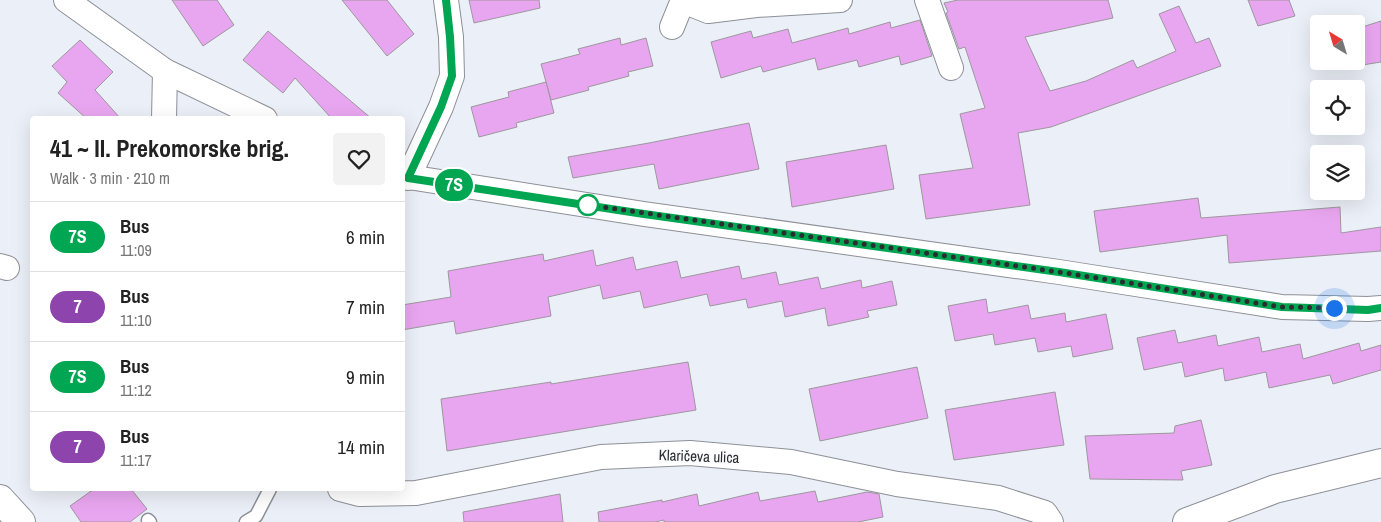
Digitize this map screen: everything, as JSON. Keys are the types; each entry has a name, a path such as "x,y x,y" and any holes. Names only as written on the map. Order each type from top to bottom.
{"street":[{"path":"66,0 165,71 259,116"},
{"path":"446,0 452,76 441,107 405,177 644,214 1059,272 1282,307 1368,310 1381,308"},
{"path":"672,27 683,0 708,11 756,5 840,0"},
{"path":"927,0 951,68"},
{"path":"164,116 165,71"},
{"name":"Klaričeva ulica","path":"348,491 359,494 416,493 601,457 690,453 791,462 898,484 998,498 1046,513 1051,522"},
{"path":"1187,522 1275,489 1381,463"},
{"path":"0,499 21,522"}],"lane":[{"path":"246,522 256,516 269,491"}],"building":[{"path":"172,0 217,0 234,25 203,46"},
{"path":"342,0 387,0 414,34 387,56"},
{"path":"469,0 539,0 540,8 474,23"},
{"path":"958,0 1108,0 1113,18 1025,37 1050,91 1086,81 1133,60 1137,68 1176,51 1159,14 1179,6 1196,43 1209,38 1221,66 1051,127 1018,133 1030,205 926,219 919,175 973,168 960,114 985,108 965,47 959,49 946,13 948,12 944,3"},
{"path":"1248,0 1289,0 1295,16 1258,26"},
{"path":"920,20 932,56 901,65 899,56 859,67 857,60 818,70 815,58 763,72 761,66 721,78 711,42 751,31 753,38 788,29 792,43 848,28 849,34 890,22 891,28"},
{"path":"1381,21 1381,62 1365,65 1365,26"},
{"path":"268,31 368,116 329,116 295,78 283,93 243,60"},
{"path":"620,38 621,45 646,38 653,66 628,72 629,76 588,87 589,90 551,100 541,64 580,54 578,49"},
{"path":"80,40 113,72 95,90 118,116 84,116 58,93 67,82 52,66"},
{"path":"546,82 554,113 516,123 517,127 479,137 471,107 509,97 508,92"},
{"path":"749,123 759,169 659,189 654,164 573,178 568,157"},
{"path":"886,145 894,189 792,207 786,162"},
{"path":"1198,198 1201,218 1340,207 1341,233 1381,227 1381,251 1229,263 1227,235 1100,252 1094,211"},
{"path":"593,250 596,266 633,257 636,270 677,261 681,278 739,266 742,279 776,272 779,285 818,277 821,289 861,280 862,288 892,281 897,305 867,311 869,317 828,326 825,308 785,317 782,301 748,308 746,299 710,306 707,294 644,308 640,291 603,299 600,285 548,297 551,316 456,334 454,321 405,329 405,305 451,297 448,271 543,254 544,261"},
{"path":"986,299 988,313 1028,305 1031,319 1065,313 1066,322 1106,314 1113,349 1073,357 1071,346 1038,352 1035,338 995,345 993,334 955,341 948,306"},
{"path":"1175,330 1178,343 1216,335 1218,346 1259,337 1262,352 1300,344 1303,359 1359,343 1361,351 1381,345 1381,370 1333,384 1330,375 1269,388 1266,372 1225,381 1223,368 1185,377 1182,362 1144,370 1137,338"},
{"path":"688,362 696,410 447,451 441,399"},
{"path":"917,367 928,418 820,441 809,389"},
{"path":"1055,392 1064,445 954,460 945,410"},
{"path":"1201,420 1212,465 1181,471 1183,480 1090,479 1085,436 1174,433 1175,426"},
{"path":"91,491 133,491 147,509 130,522 81,522 70,506"},
{"path":"815,491 818,502 867,492 879,494 883,517 858,522 664,522 664,520 655,522 599,522 598,512 662,500 662,502 697,494 699,506 758,492 760,501"},
{"path":"560,494 563,522 464,522 463,512"}],"bus line":[{"name":"7S","path":"446,0 452,76 441,107 408,178 644,214 1059,272 1282,307 1368,310 1381,308"}],"route":[{"path":"588,205 1059,272 1282,307 1334,308"}]}
